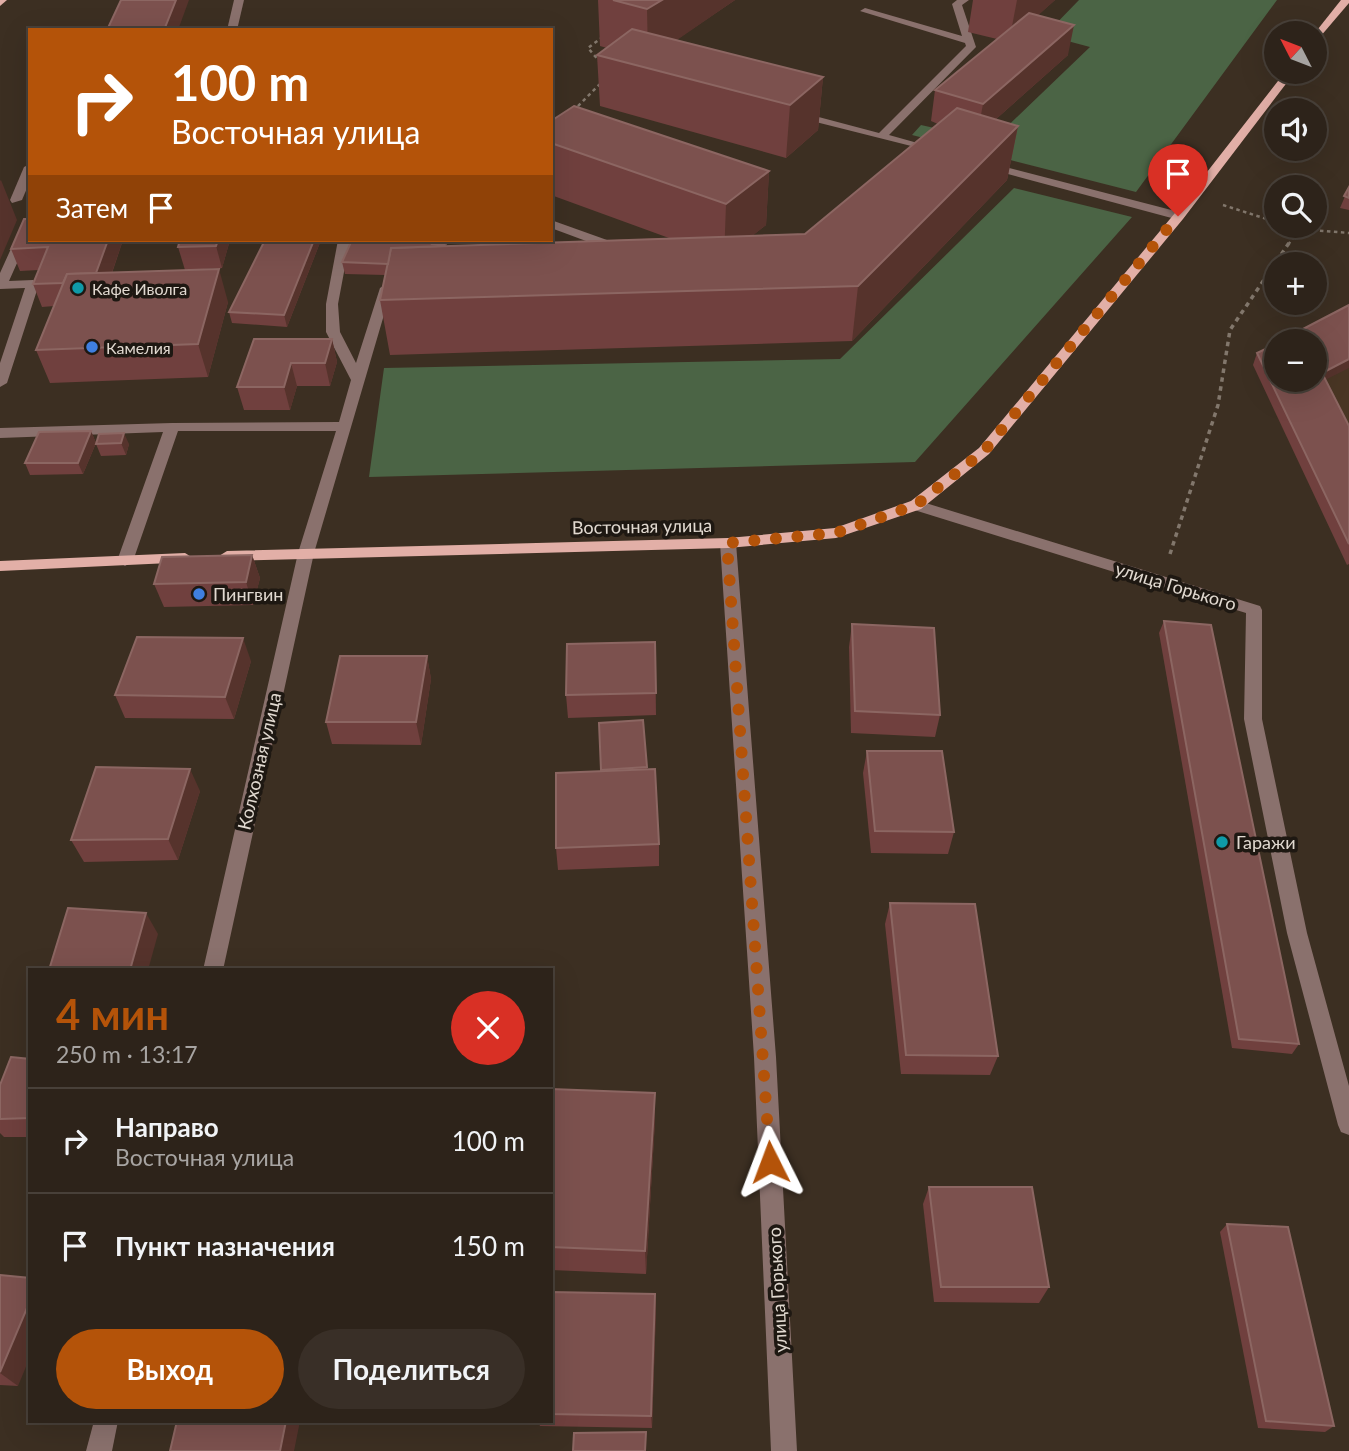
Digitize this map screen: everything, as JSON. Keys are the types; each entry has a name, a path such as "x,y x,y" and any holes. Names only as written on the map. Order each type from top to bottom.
{"main road":[{"path":"1327,24 1346,0"},
{"name":"Восточная улица","path":"0,566 306,553 727,543 836,533 916,505 984,451 1178,216 1281,84"}],"street":[{"path":"232,28 239,0"},
{"path":"881,136 971,47 957,5 964,0"},
{"path":"865,11 969,41"},
{"path":"786,111 947,154"},
{"path":"911,157 921,147"},
{"path":"973,161 1178,216"},
{"path":"16,200 28,172"},
{"path":"0,201 28,198"},
{"path":"0,383 33,284 1,285 28,224"},
{"path":"553,226 632,254"},
{"path":"344,242 332,304 333,332 358,379"},
{"path":"485,274 500,242"},
{"name":"Колхозная улица","path":"213,968 306,553 386,288 400,287"},
{"path":"0,433 172,427 344,426"},
{"path":"125,561 172,427"},
{"name":"улица Горького","path":"916,505 1254,610 1253,719 1297,933 1349,1125"},
{"name":"улица Горького","path":"727,543 765,1057 784,1451"},
{"path":"99,1451 106,1423"}],"path":[{"path":"603,65 587,48 612,31"},
{"path":"572,112 610,74"},
{"path":"1194,196 1264,218"},
{"path":"1327,231 1349,233"},
{"path":"1161,581 1218,405 1230,330 1293,238"}],"shaded area":[{"path":"1349,359 1349,504 1317,392 1327,392 1327,372"}],"green space":[{"path":"1079,0 1277,0 1136,192 912,135 921,125 992,141 1090,47 1045,35"},
{"path":"1014,188 1132,217 915,462 369,477 384,368 840,359"}],"building":[{"path":"121,0 176,0 165,28 108,28"},
{"path":"613,0 662,0 647,9"},
{"path":"1029,13 1074,25 983,104 935,90"},
{"path":"632,29 823,77 790,105 597,55"},
{"path":"574,106 769,171 726,204 553,144 553,120"},
{"path":"957,108 1018,126 858,286 380,300 391,248 805,234"},
{"path":"24,219 28,219 28,242 107,242 96,273 67,274 63,283 33,284 48,247 11,249"},
{"path":"179,242 217,242 216,246 178,247"},
{"path":"264,242 313,242 284,315 229,312"},
{"path":"351,242 433,242 432,244 445,245 391,248 388,264 342,262"},
{"path":"219,269 198,344 36,350 67,274"},
{"path":"1349,305 1349,359 1327,370 1327,329 1303,329"},
{"path":"254,339 332,339 325,363 291,363 284,387 237,387"},
{"path":"1264,350 1264,368 1257,353"},
{"path":"1327,383 1349,426 1349,544 1276,392 1327,392"},
{"path":"91,431 78,463 25,463 39,432"},
{"path":"124,433 121,443 96,444 99,434"},
{"path":"252,555 246,582 154,584 162,557"},
{"name":"Гаражи","path":"1164,621 1211,625 1299,1044 1239,1039"},
{"path":"852,624 934,628 940,715 855,711"},
{"path":"137,637 243,638 225,697 115,695"},
{"path":"655,642 656,693 566,695 567,644"},
{"path":"340,656 427,656 416,722 326,722"},
{"path":"643,720 647,767 601,770 599,723"},
{"path":"867,751 942,751 954,832 875,831"},
{"path":"96,767 190,769 168,839 71,840"},
{"path":"655,769 659,844 556,848 556,773"},
{"path":"890,903 975,904 998,1056 906,1055"},
{"path":"68,908 146,913 131,968 50,968"},
{"path":"11,1057 28,1059 28,1118 0,1119 0,1085"},
{"path":"553,1089 655,1093 645,1251 553,1247"},
{"path":"929,1187 1032,1187 1049,1287 941,1287"},
{"path":"1227,1224 1288,1227 1334,1426 1266,1421"},
{"path":"0,1275 28,1278 28,1306 0,1372"},
{"path":"553,1292 655,1294 651,1416 553,1414"},
{"path":"177,1423 286,1423 280,1451 170,1451"},
{"path":"646,1432 645,1451 573,1451 574,1433"}],"place":[{"name":"Кафе Иволга","path":"78,288"},
{"name":"Камелия","path":"92,347"},
{"name":"Пингвин","path":"199,594"},
{"name":"Гаражи","path":"1222,842"}],"route":[{"path":"770,1162 765,1057 727,543 836,533 916,505 984,451 1178,216"}]}
